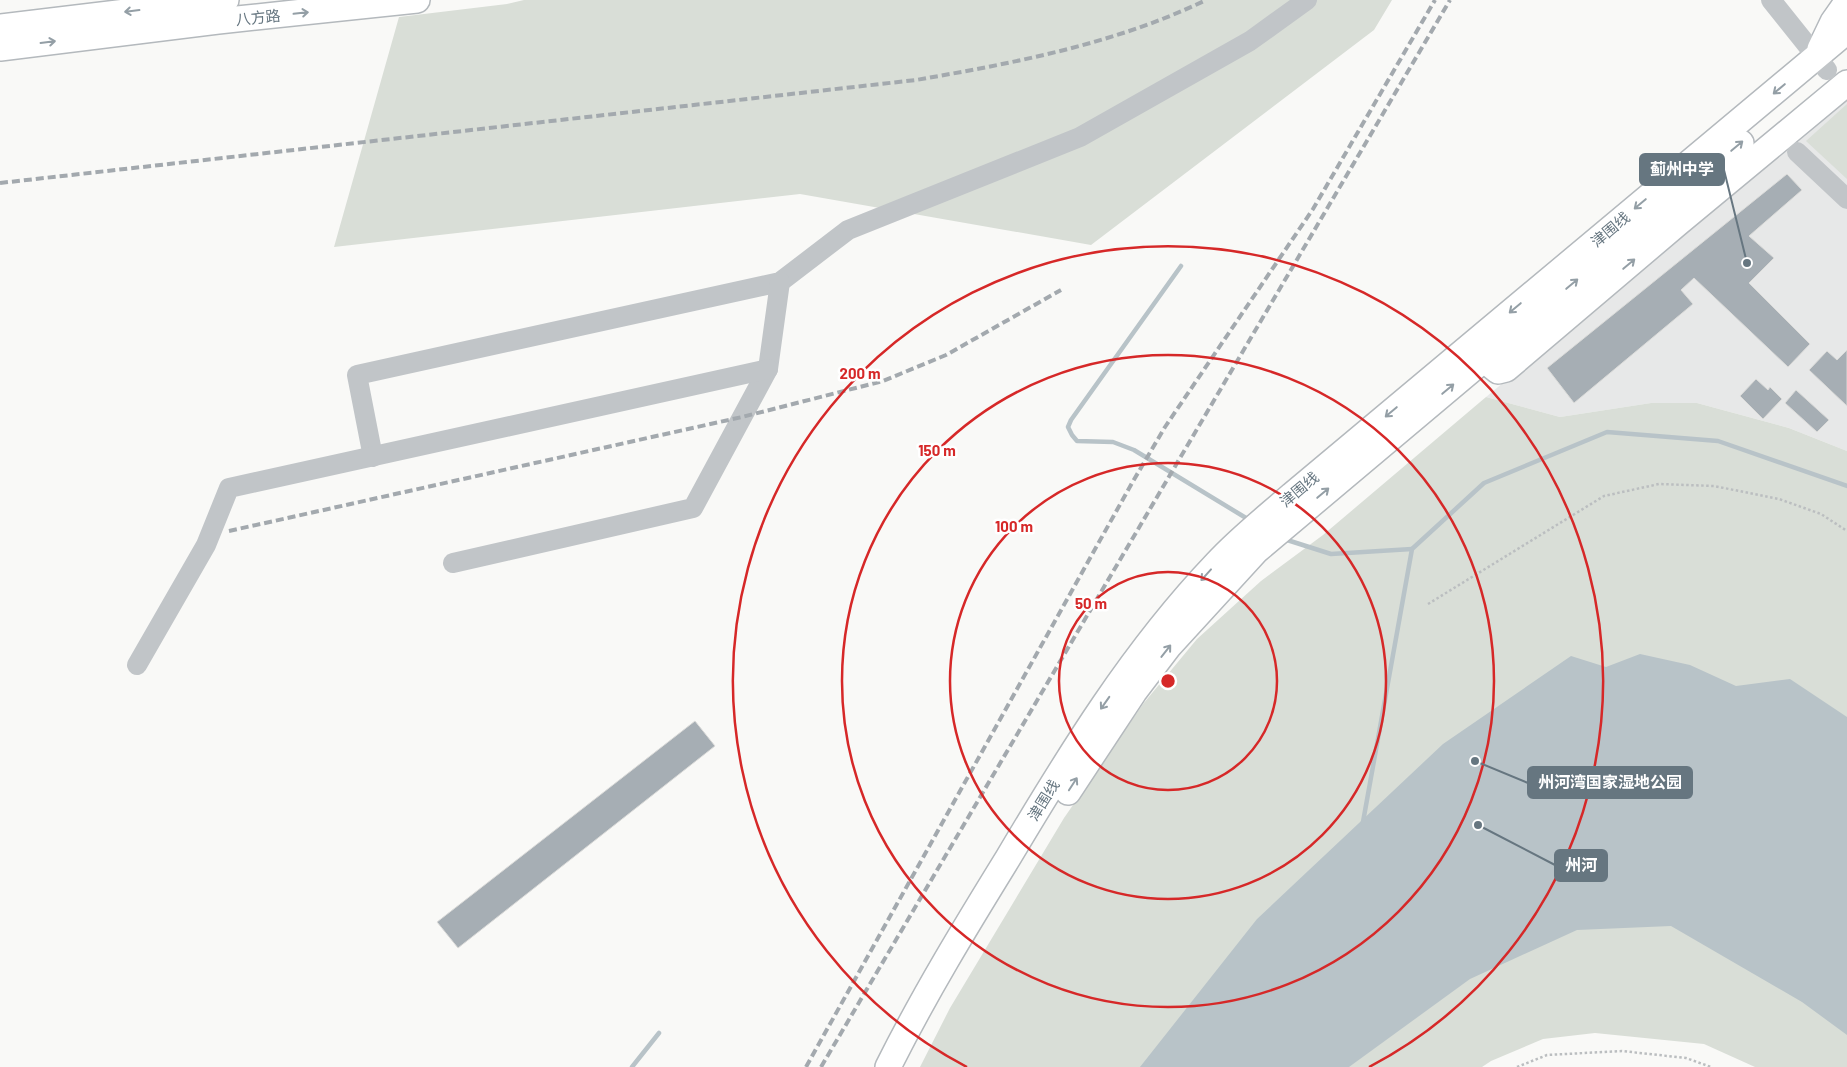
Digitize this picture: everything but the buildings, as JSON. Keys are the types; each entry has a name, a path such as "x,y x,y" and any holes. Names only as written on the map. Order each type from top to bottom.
{"main road":[{"name":"八方路","path":"210,7 417,0"},
{"path":"1821,64 1832,22 1847,2"},
{"path":"0,27 210,7"},
{"path":"0,48 210,7"},
{"path":"1821,64 1847,19"},
{"name":"津围线","path":"1278,520 1483,359 1821,64 1847,31"},
{"name":"津围线","path":"906,1067 922,1034 984,925 1104,736 1134,692 1248,546 1821,64 1847,52"},
{"path":"1483,359 1498,371 1506,369 1847,83"},
{"name":"津围线","path":"888,1067 908,1027 978,907 1087,730 1136,659 1172,613 1218,562 1248,546"}],"street":[{"path":"373,457 357,375 780,282 848,230 1080,136 1250,41 1307,0"},
{"path":"1771,0 1821,64"},
{"path":"1797,152 1847,199"},
{"path":"453,563 693,508 768,369 780,282"},
{"path":"137,665 206,545 228,488 768,369"}],"path":[{"path":"1428,604 1604,496 1659,484 1714,486 1779,499 1821,514 1847,531"},
{"path":"1517,1067 1547,1056 1622,1051 1686,1058 1711,1067"}],"shaded area":[{"path":"524,0 1392,0 1374,30 1091,245 800,194 334,247 399,17 507,4"},
{"path":"1847,94 1847,451 1789,428 1697,403 1651,403 1560,417 1486,397 1807,130"},
{"path":"1847,104 1847,179 1806,141"},
{"path":"1486,397 1560,417 1651,403 1697,403 1789,428 1847,451 1847,1067 1755,1067 1704,1044 1595,1033 1543,1039 1491,1061 1482,1067 920,1067 950,1008 1064,818 1143,704 1197,639 1261,581 1323,535"},
{"path":"1640,654 1690,665 1736,686 1790,679 1847,717 1847,1035 1802,1002 1671,926 1577,930 1470,979 1349,1067 1140,1067 1257,919 1443,744 1571,656 1606,667"}],"waterway":[{"path":"1181,266 1071,420 1068,427 1077,441 1113,442 1134,450 1251,521"},
{"path":"1363,822 1412,549 1484,483 1607,432 1718,441 1847,486"},
{"path":"1284,539 1331,554 1412,549"},
{"path":"632,1067 659,1033"}],"railway":[{"path":"0,183 916,80 990,67 1064,50 1136,29 1206,0"},
{"path":"806,1067 1165,427 1313,209 1435,0"},
{"path":"821,1067 1450,0"},
{"path":"229,531 742,417 883,381 946,355 1061,290"}],"place":[{"name":"蓟州中学","path":"1747,263"},
{"name":"州河湾国家湿地公园","path":"1475,761"},
{"name":"州河","path":"1478,825"}]}
